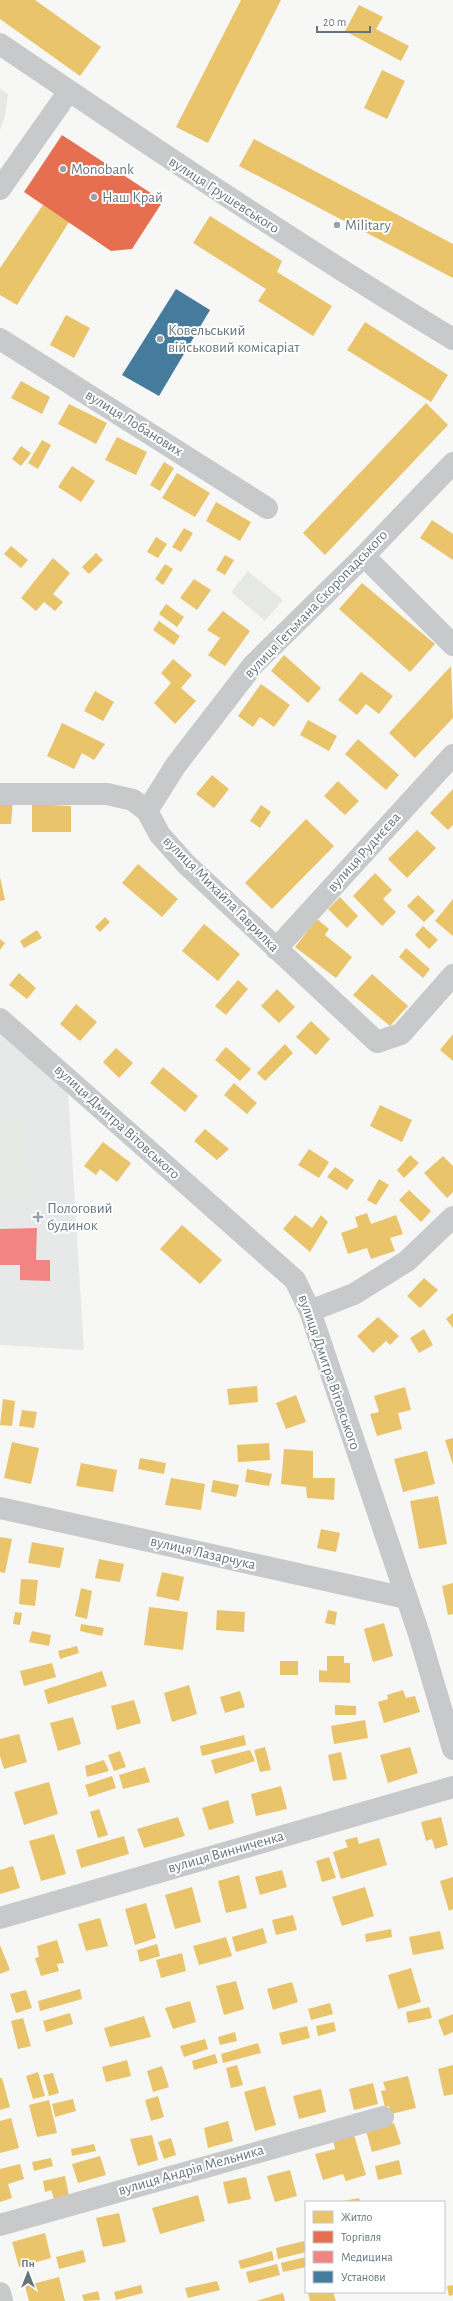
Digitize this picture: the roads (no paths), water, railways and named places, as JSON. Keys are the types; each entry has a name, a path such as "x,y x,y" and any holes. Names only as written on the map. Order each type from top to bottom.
{"street":[{"name":"вулиця Грушевського","path":"0,44 149,146 359,282 453,339"},
{"path":"0,188 69,91"},
{"name":"вулиця Лобанових","path":"0,339 267,508"},
{"name":"вулиця Гетьмана Скоропадського","path":"147,811 176,765 253,665 364,556 453,463"},
{"path":"364,556 453,645"},
{"name":"вулиця Руднєєва","path":"276,949 453,755"},
{"name":"вулиця Михайла Гаврилка","path":"0,794 107,794 134,800 147,811 160,834 186,864 377,1042 401,1034 453,975"},
{"name":"вулиця Дмитра Вітовського","path":"0,1019 295,1280 310,1311 419,1634 453,1749"},
{"path":"310,1311 354,1294 407,1261 453,1217"},
{"name":"вулиця Лазарчука","path":"0,1508 406,1598"},
{"name":"вулиця Винниченка","path":"0,1918 453,1787"},
{"name":"вулиця Андрія Мельника","path":"0,2225 383,2117"},
{"path":"0,2293 2,2301"}],"place":[{"name":"Monobank","path":"63,169"},
{"name":"Наш Край","path":"94,197"},
{"name":"Military","path":"337,225"},
{"name":"Ковельський військовий комісаріат","path":"160,339"},
{"name":"Пологовий будинок","path":"38,1217"}]}
